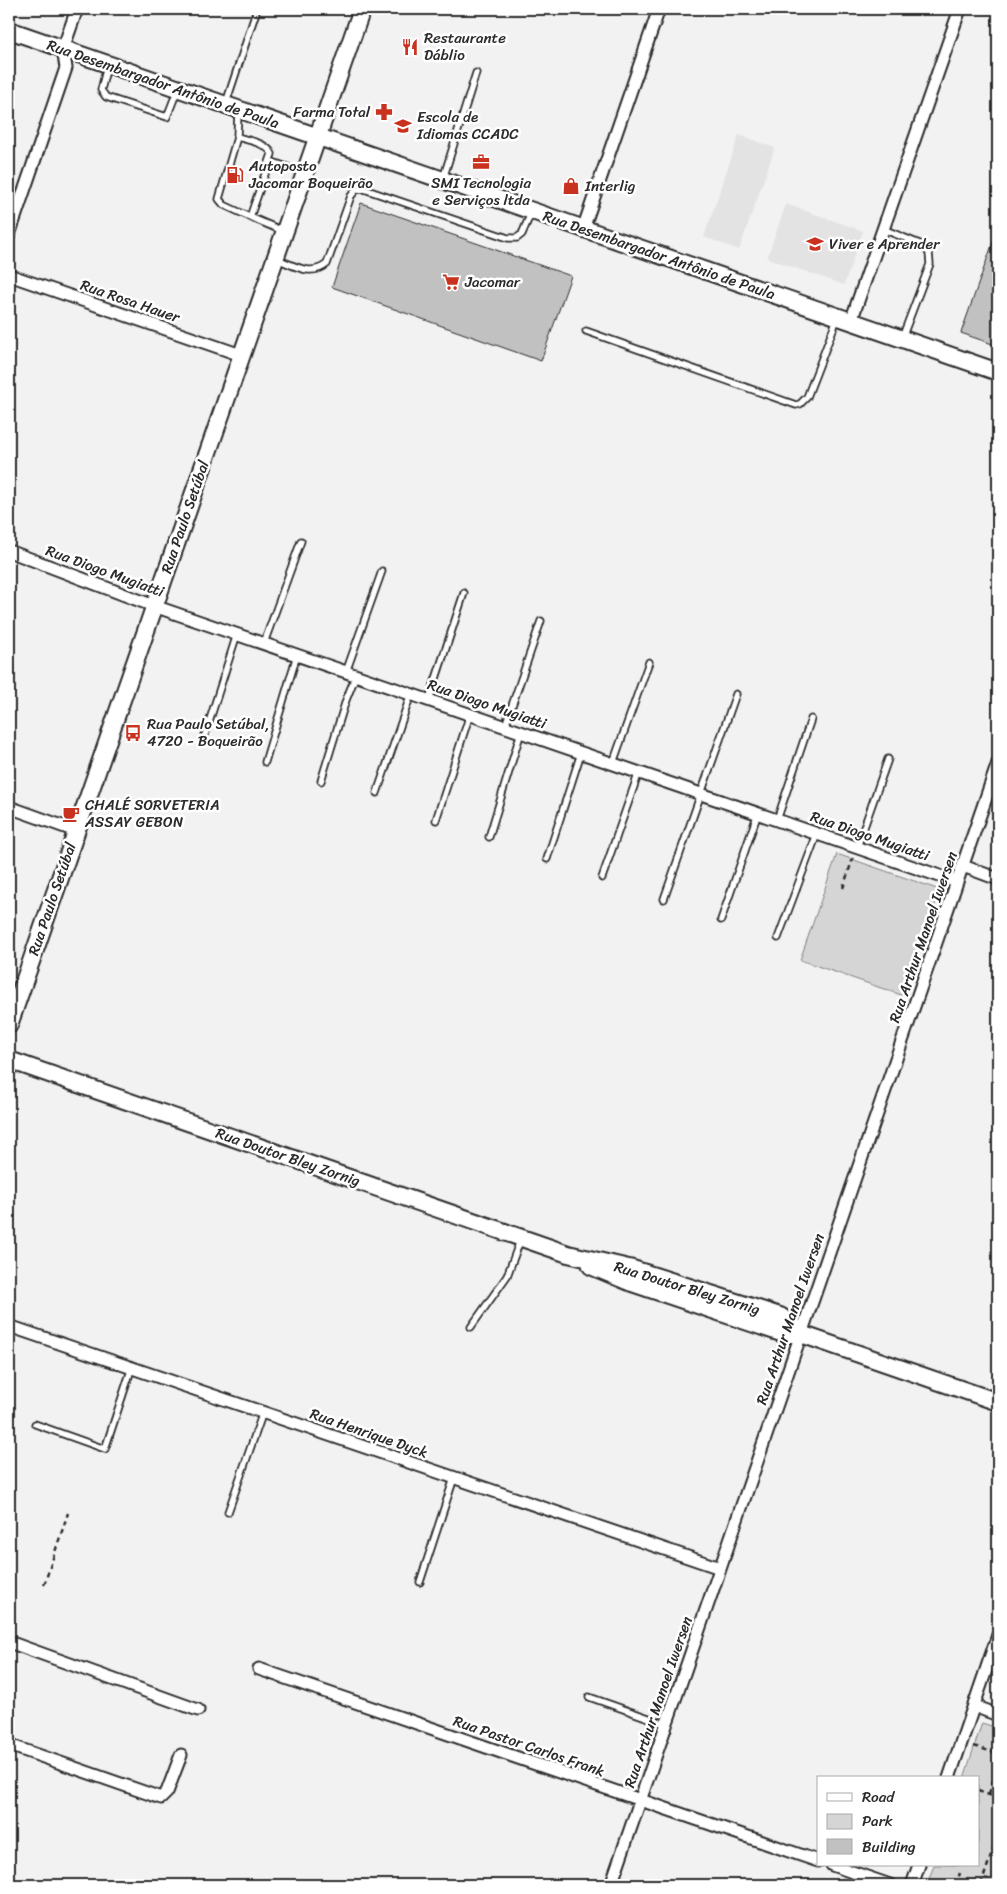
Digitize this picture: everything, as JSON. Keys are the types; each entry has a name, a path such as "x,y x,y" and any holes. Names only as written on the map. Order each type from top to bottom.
{"main road":[{"name":"Rua Paulo Setúbal","path":"9,1025 362,9"},
{"name":"Rua Desembargador Antônio de Paula","path":"9,30 998,372"},
{"name":"Rua Doutor Bley Zornig","path":"9,1060 568,1254 626,1267 780,1316 801,1334 998,1402"}],"street":[{"path":"9,235 66,68 63,49 77,9"},
{"path":"582,229 659,9"},
{"path":"845,319 883,229 960,9"},
{"name":"Rua Rosa Hauer","path":"9,275 241,355"},
{"name":"Rua Diogo Mugiatti","path":"9,551 154,606 957,882"},
{"name":"Rua Arthur Manoel Iwersen","path":"610,1885 998,763"},
{"path":"9,808 76,831"},
{"path":"963,866 998,879"},
{"name":"Rua Henrique Dyck","path":"9,1326 720,1568"},
{"path":"950,1776 998,1635"},
{"path":"9,1642 198,1710"},
{"name":"Rua Pastor Carlos Frank","path":"259,1669 817,1861"},
{"path":"974,1706 998,1714"},
{"path":"9,1745 161,1798 167,1792 181,1755"},
{"path":"835,1866 890,1885"},
{"path":"912,1885 919,1866"}],"lane":[{"path":"258,9 231,107 237,137 219,199 224,205 285,232"},
{"path":"108,65 101,90 106,97 167,117 178,89"},
{"path":"443,180 476,73"},
{"path":"237,137 256,142 270,149 272,154 250,217"},
{"path":"270,161 305,173"},
{"path":"275,259 311,271 319,270 327,264 351,196 356,190 364,189 508,238 517,238 522,234 532,211"},
{"path":"883,229 922,245 929,253 930,264 902,338"},
{"path":"586,331 796,405 800,404 807,397 845,319"},
{"path":"264,643 301,541"},
{"path":"320,781 346,700 351,673 382,572"},
{"path":"429,700 464,593"},
{"path":"505,726 541,621"},
{"path":"205,735 237,634"},
{"path":"265,762 297,655"},
{"path":"613,763 649,662"},
{"path":"377,793 411,694"},
{"path":"664,899 736,694"},
{"path":"436,820 470,714"},
{"path":"777,820 811,719"},
{"path":"489,837 521,732"},
{"path":"547,859 581,752"},
{"path":"857,847 888,759"},
{"path":"602,878 639,772"},
{"path":"721,920 758,813"},
{"path":"778,938 817,834"},
{"path":"471,1327 507,1276 521,1238"},
{"path":"35,1424 105,1450 132,1368"},
{"path":"228,1512 263,1412"},
{"path":"420,1582 454,1478"},
{"path":"589,1697 666,1724"}],"path":[{"path":"843,888 857,847"},
{"path":"44,1585 68,1514"},
{"path":"961,1741 998,1754"},
{"path":"989,1794 998,1765"},
{"path":"980,1792 998,1798"},
{"path":"981,1885 998,1835"},
{"path":"956,1885 960,1873"}],"shaded area":[{"path":"739,135 775,148 739,250 704,237"},
{"name":"Viver e Aprender","path":"786,204 863,231 844,285 767,258"}],"green space":[{"path":"837,854 940,890 904,996 800,960"},
{"path":"982,1723 998,1728 998,1885 937,1885 928,1882 934,1866 980,1866 980,1776 965,1776"}],"building":[{"name":"Jacomar","path":"361,203 571,276 541,361 332,287"},
{"path":"998,228 998,346 961,333"}],"place":[{"name":"Restaurante Dáblio","path":"410,47"},
{"name":"Farma Total","path":"384,112"},
{"name":"Escola de Idiomas CCADC","path":"403,126"},
{"name":"SMI Tecnologia e Serviços ltda","path":"481,162"},
{"name":"Autoposto Jacomar Boqueirão","path":"235,175"},
{"name":"Interlig","path":"571,186"},
{"name":"Viver e Aprender","path":"815,244"},
{"name":"Jacomar","path":"451,282"},
{"name":"Rua Paulo Setúbal, 4720 - Boqueirão","path":"133,733"},
{"name":"CHALÉ SORVETERIA ASSAY GEBON","path":"71,814"}]}
